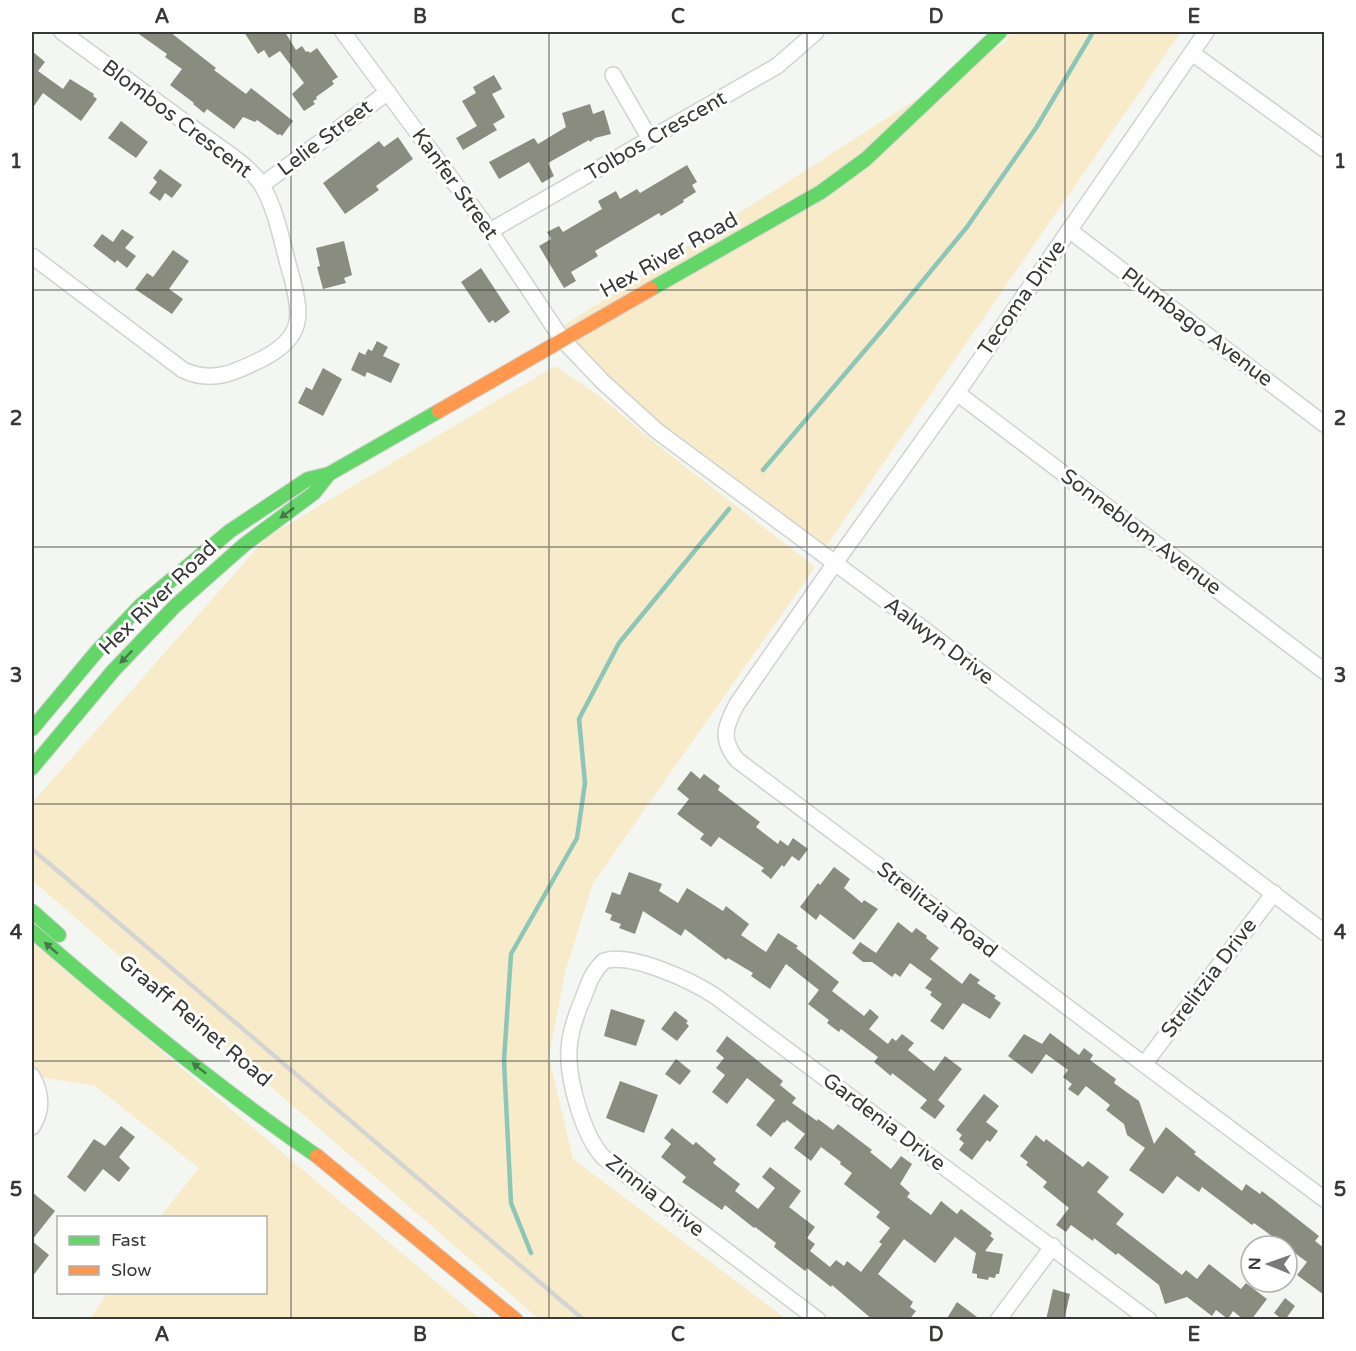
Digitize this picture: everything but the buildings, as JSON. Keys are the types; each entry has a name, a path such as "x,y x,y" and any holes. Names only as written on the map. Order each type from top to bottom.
{"street":[{"name":"Blombos Crescent","path":"32,256 183,370 204,377 231,373 278,349 290,339 297,327 299,316 296,294 262,185 236,160 62,32"},
{"name":"Kanfer Street","path":"343,32 490,231 562,339"},
{"name":"Tolbos Crescent","path":"490,231 777,66 816,32"},
{"name":"Hex River Road","path":"32,729 98,650 140,606 230,531 308,479 329,474 821,192 866,159 1000,32"},
{"name":"Tecoma Drive","path":"835,563 957,393 1206,32"},
{"path":"1192,53 1324,149"},
{"path":"613,75 650,139"},
{"name":"Lelie Street","path":"262,185 388,92"},
{"name":"Plumbago Avenue","path":"1069,230 1324,424"},
{"name":"Aalwyn Drive","path":"562,339 603,382 657,431 1274,893 1324,933"},
{"name":"Sonneblom Avenue","path":"957,393 1324,671"},
{"name":"Hex River Road","path":"32,768 113,671 175,606 244,545 314,494 329,474"},
{"name":"Strelitzia Road","path":"835,563 729,718 725,736 730,752 737,760 1324,1198"},
{"name":"Strelitzia Drive","path":"1145,1063 1274,893"},
{"path":"32,911 67,942"},
{"name":"Graaff Reinet Road","path":"32,931 90,981 219,1083 293,1141 330,1165"},
{"name":"Gardenia Drive","path":"604,961 618,959 644,965 682,978 715,996 1053,1246 1149,1320"},
{"name":"Zinnia Drive","path":"604,961 590,978 580,1005 569,1050 575,1093 585,1129 595,1147 603,1157 818,1320"},
{"name":"Graaff Reinet Road","path":"189,1044 516,1320"},
{"path":"32,1076 39,1091 41,1103 32,1128"},
{"path":"998,1320 1053,1246"}],"shaded area":[{"path":"1011,32 1181,32 822,552 658,422 612,382 563,326 1004,43"},
{"path":"555,366 602,398 656,444 815,567 593,883 565,972 549,1057 573,1159 786,1319 539,1319 32,880 32,803 267,537"},
{"path":"32,942 480,1319 90,1319 106,1294 267,1294 267,1216 161,1216 199,1168 95,1086 32,1076"}],"waterway":[{"path":"763,470 967,227 1036,128 1093,32"},
{"path":"531,1253 511,1203 504,1061 511,954 577,838 585,783 579,719 619,643 729,509"}],"railway":[{"path":"32,849 584,1320"}],"traffic: fast":[{"path":"651,289 821,192 866,159 1000,32"},
{"path":"32,729 98,650 140,606 230,531 308,479 329,474 439,411"},
{"path":"32,768 113,671 175,606 244,545 314,493 329,474"},
{"path":"32,911 59,935"},
{"path":"32,931 172,1048 317,1156"}],"traffic: slow":[{"path":"439,411 651,289"},
{"path":"317,1156 516,1320"}]}
